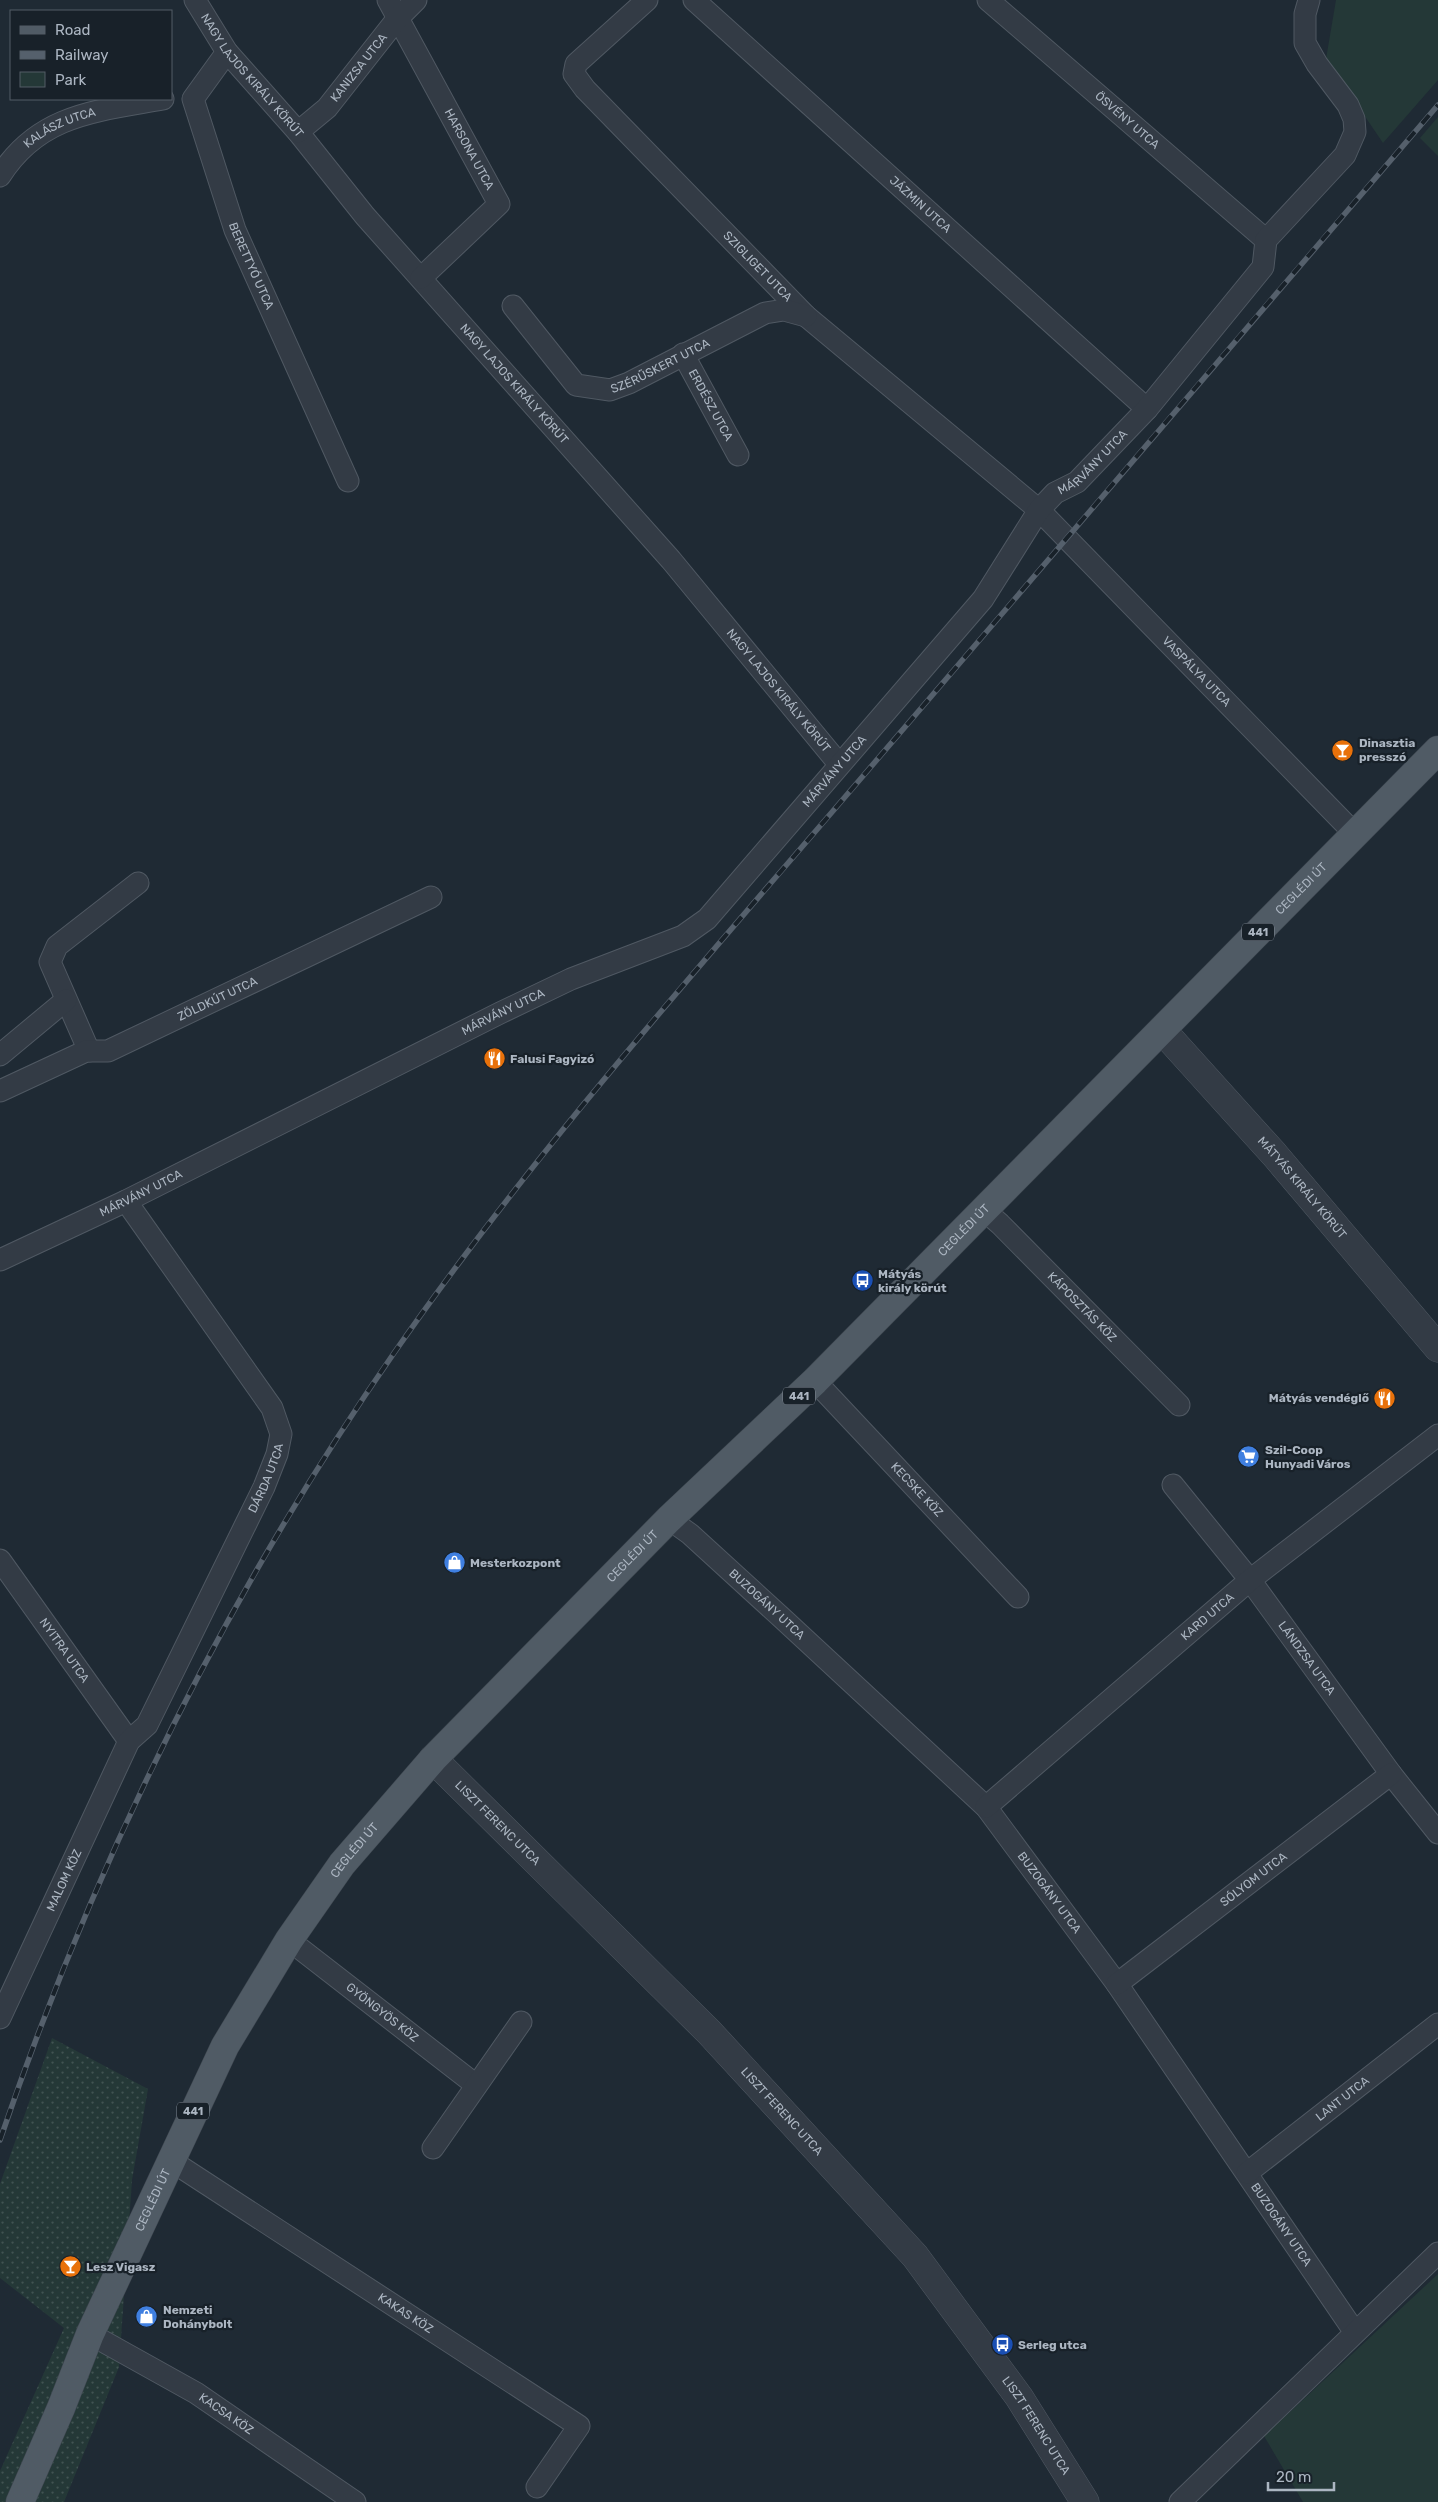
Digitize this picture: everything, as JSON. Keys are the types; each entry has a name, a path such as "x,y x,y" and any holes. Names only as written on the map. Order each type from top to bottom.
{"main road":[{"name":"CEGLÉDI ÚT","path":"20,2502 61,2408 90,2334 225,2046 289,1940 342,1864 433,1759 669,1518 815,1381 1438,750"}],"street":[{"name":"NAGY LAJOS KIRÁLY KÖRÚT","path":"195,0 227,52 298,132 366,216 670,560 839,764"},
{"name":"KANIZSA UTCA","path":"298,132 327,108 392,9 416,0"},
{"name":"SZIGLIGET UTCA","path":"647,0 576,64 574,74 584,89 806,316 1039,510"},
{"name":"JÁZMIN UTCA","path":"694,0 1147,409"},
{"name":"ÖSVÉNY UTCA","path":"988,0 1266,240"},
{"path":"1266,240 1345,155 1355,132 1354,119 1348,105 1317,64 1304,43 1305,14 1309,0"},
{"name":"HARSONA UTCA","path":"392,9 499,204 421,278"},
{"path":"172,99 193,99 227,52"},
{"name":"BERETTYÓ UTCA","path":"193,99 235,230 348,481"},
{"name":"KALÁSZ UTCA","path":"0,176 12,157 31,140 54,126 86,114 158,100"},
{"name":"MÁRVÁNY UTCA","path":"0,1260 126,1202 527,1000 571,979 683,936 707,919 983,599 1039,510 1055,493 1077,482 1147,409 1263,268 1266,240"},
{"name":"SZÉRŰSKERT UTCA","path":"513,306 576,385 610,390 629,383 765,313 784,310 806,316"},
{"name":"ERDÉSZ UTCA","path":"683,354 738,455"},
{"name":"VASPÁLYA UTCA","path":"1039,510 1355,834"},
{"path":"89,1051 50,962 52,954 57,946 138,883"},
{"name":"ZÖLDKÚT UTCA","path":"0,1091 89,1051 108,1051 431,897"},
{"path":"0,1055 66,1000"},
{"name":"MÁTYÁS KIRÁLY KÖRÚT","path":"1162,1030 1274,1154 1438,1348"},
{"name":"DÁRDA UTCA","path":"126,1202 272,1408 280,1434 277,1454 264,1487 147,1725 129,1741"},
{"name":"KÁPOSZTÁS KÖZ","path":"984,1210 1179,1405"},
{"name":"KECSKE KÖZ","path":"815,1381 1018,1597"},
{"name":"KARD UTCA","path":"986,1807 1250,1580 1438,1435"},
{"name":"LÁNDZSA UTCA","path":"1173,1485 1250,1580 1391,1774 1436,1825"},
{"name":"BUZOGÁNY UTCA","path":"669,1518 690,1534 775,1611 986,1807 1117,1984 1354,2332"},
{"name":"NYITRA UTCA","path":"0,1560 129,1741"},
{"name":"MALOM KÖZ","path":"0,2018 129,1741"},
{"name":"LISZT FERENC UTCA","path":"433,1759 709,2032 915,2256 1019,2397 1085,2502"},
{"name":"SÓLYOM UTCA","path":"1117,1984 1391,1774"},
{"name":"GYÖNGYÖS KÖZ","path":"289,1940 476,2085"},
{"path":"433,2148 521,2022"},
{"name":"LANT UTCA","path":"1247,2173 1438,2024"},
{"name":"KAKAS KÖZ","path":"170,2160 579,2426 537,2487"},
{"path":"1180,2502 1438,2253"},
{"name":"KACSA KÖZ","path":"90,2334 196,2393 355,2502"}],"green space":[{"path":"1336,0 1438,0 1438,80 1383,143 1326,59"},
{"path":"1438,117 1438,156 1420,138"},
{"path":"52,2038 148,2089 132,2180 119,2367 64,2502 0,2502 0,2471 64,2328 0,2278 0,2184"},
{"path":"1438,2274 1438,2502 1303,2502 1264,2436"}],"railway":[{"path":"0,2140 37,2036 78,1933 122,1832 170,1733 221,1635 275,1539 333,1445 394,1353 448,1277 562,1130 621,1058 1438,105"}],"place":[{"name":"Dinasztia presszó","path":"1343,750"},
{"name":"Falusi Fagyizó","path":"494,1059"},
{"name":"Mátyás király körút","path":"862,1281"},
{"name":"Mátyás vendéglő","path":"1385,1398"},
{"name":"Szil-Coop Hunyadi Város","path":"1249,1457"},
{"name":"Mesterkozpont","path":"454,1563"},
{"name":"Lesz Vigasz","path":"70,2267"},
{"name":"Nemzeti Dohánybolt","path":"147,2317"},
{"name":"Serleg utca","path":"1002,2345"}]}
